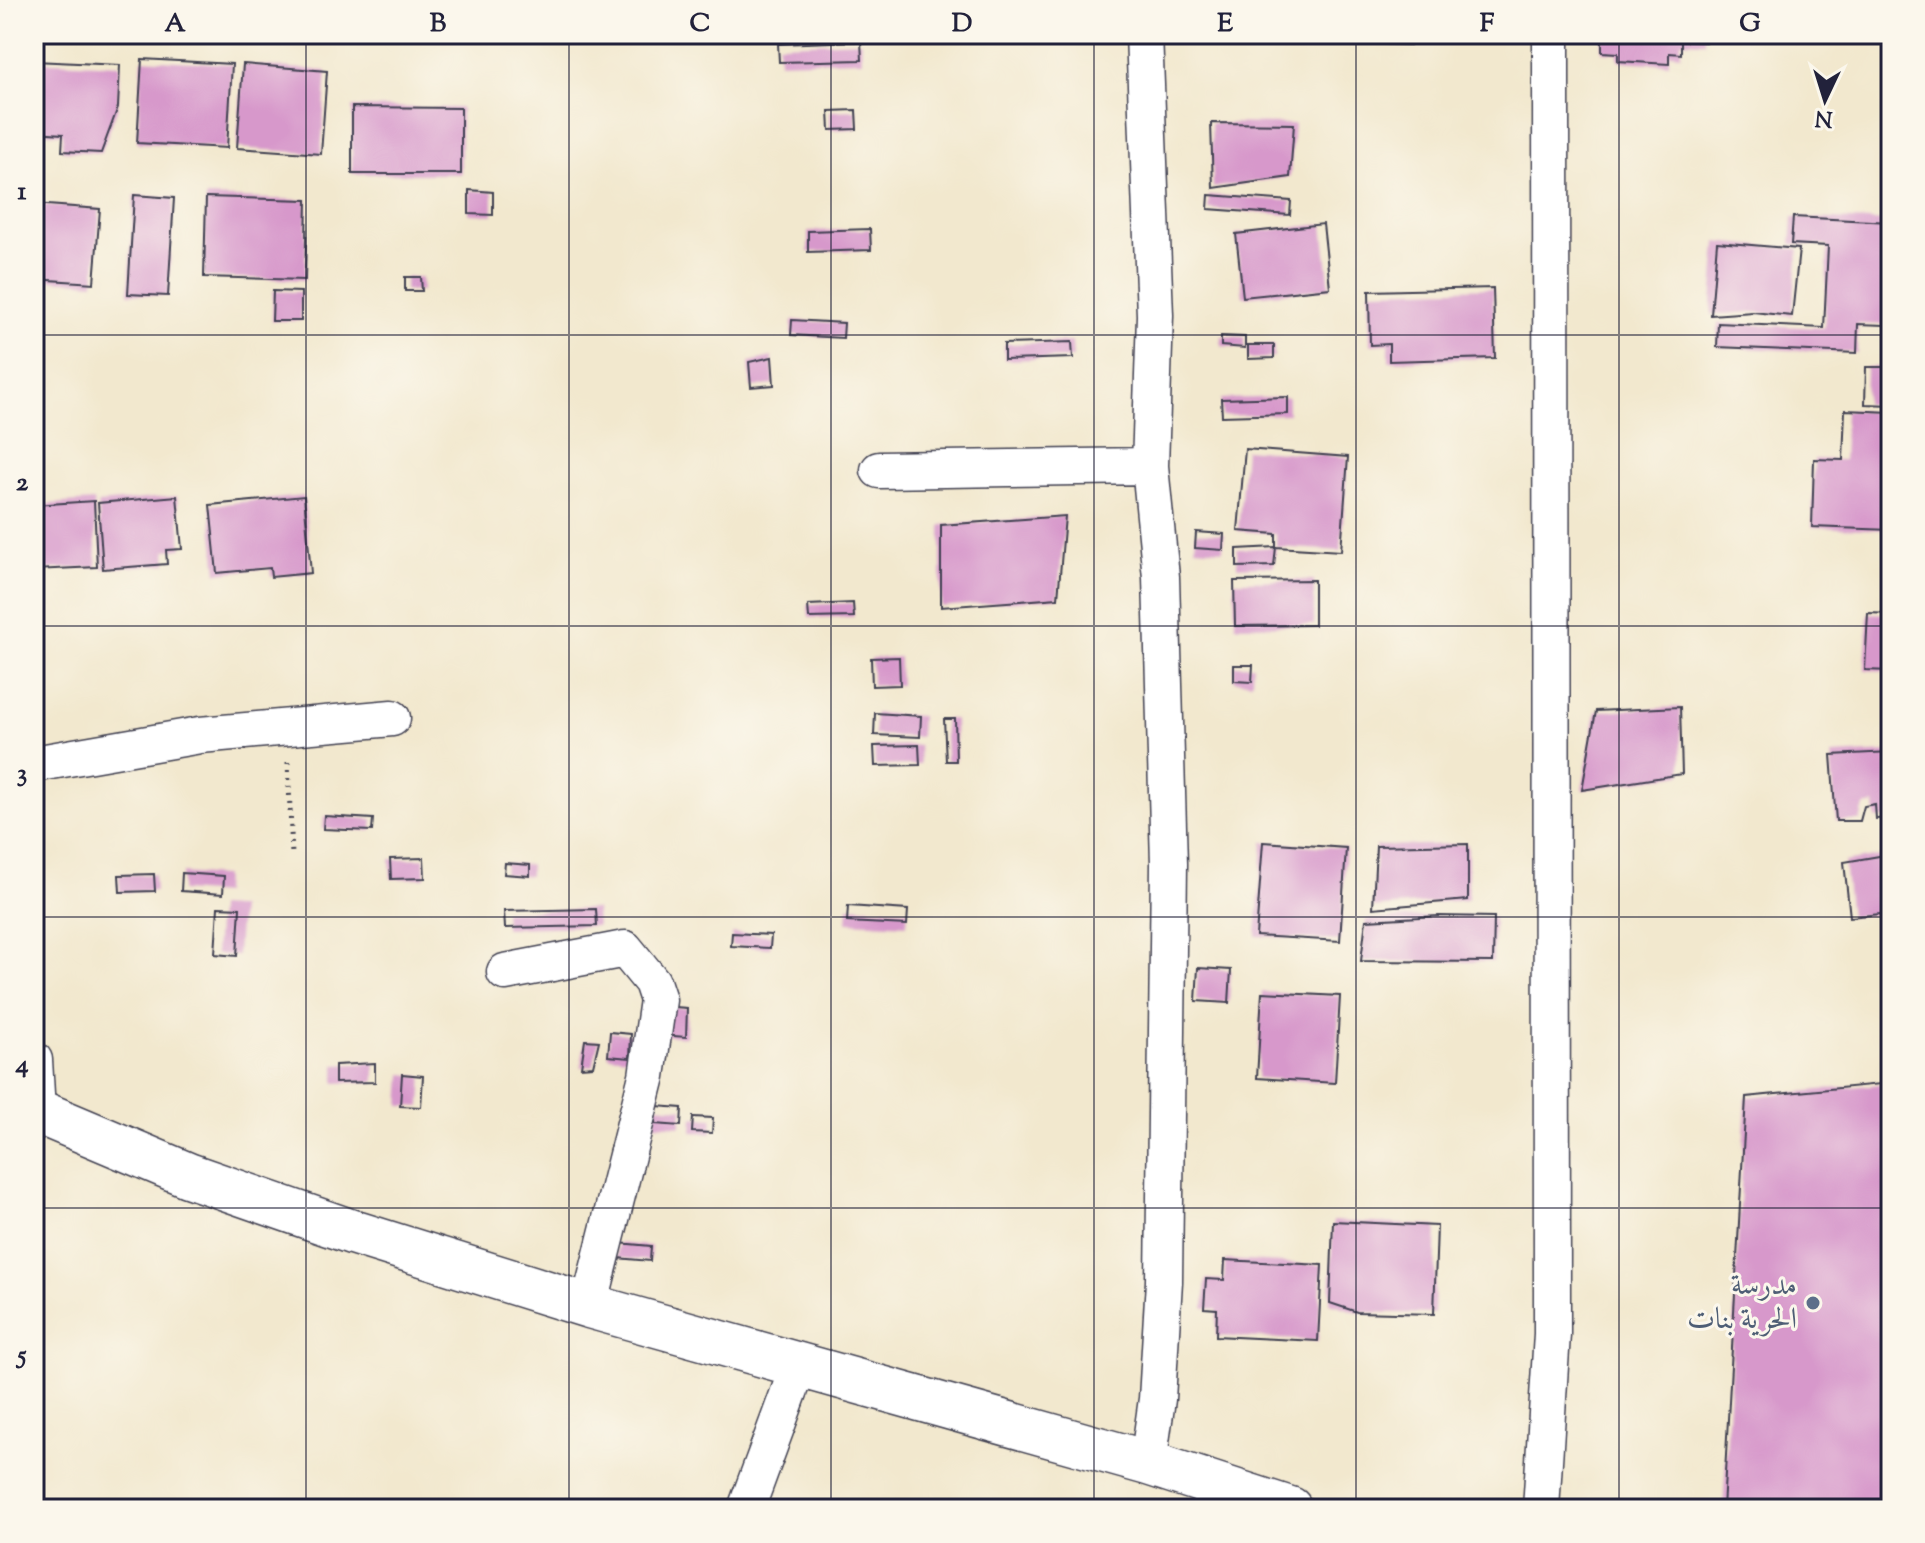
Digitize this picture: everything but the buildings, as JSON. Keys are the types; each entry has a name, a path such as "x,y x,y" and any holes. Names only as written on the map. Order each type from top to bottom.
{"street":[{"path":"1144,34 1155,315 1150,466 1161,577 1169,880 1164,1281 1157,1399 1148,1463"},
{"path":"1541,1509 1552,1334 1551,34"},
{"path":"879,470 1150,466"},
{"path":"34,764 139,744 287,725 392,718"},
{"path":"505,972 625,949 652,982 658,1000 647,1076 589,1306"},
{"path":"34,1060 36,1110 188,1175 352,1232 589,1306 1148,1463 1290,1509"},
{"path":"746,1509 799,1365"}],"path":[{"path":"287,725 292,855"}],"place":[{"name":"مدرسة الحرية بنات","path":"1813,1303"}]}
